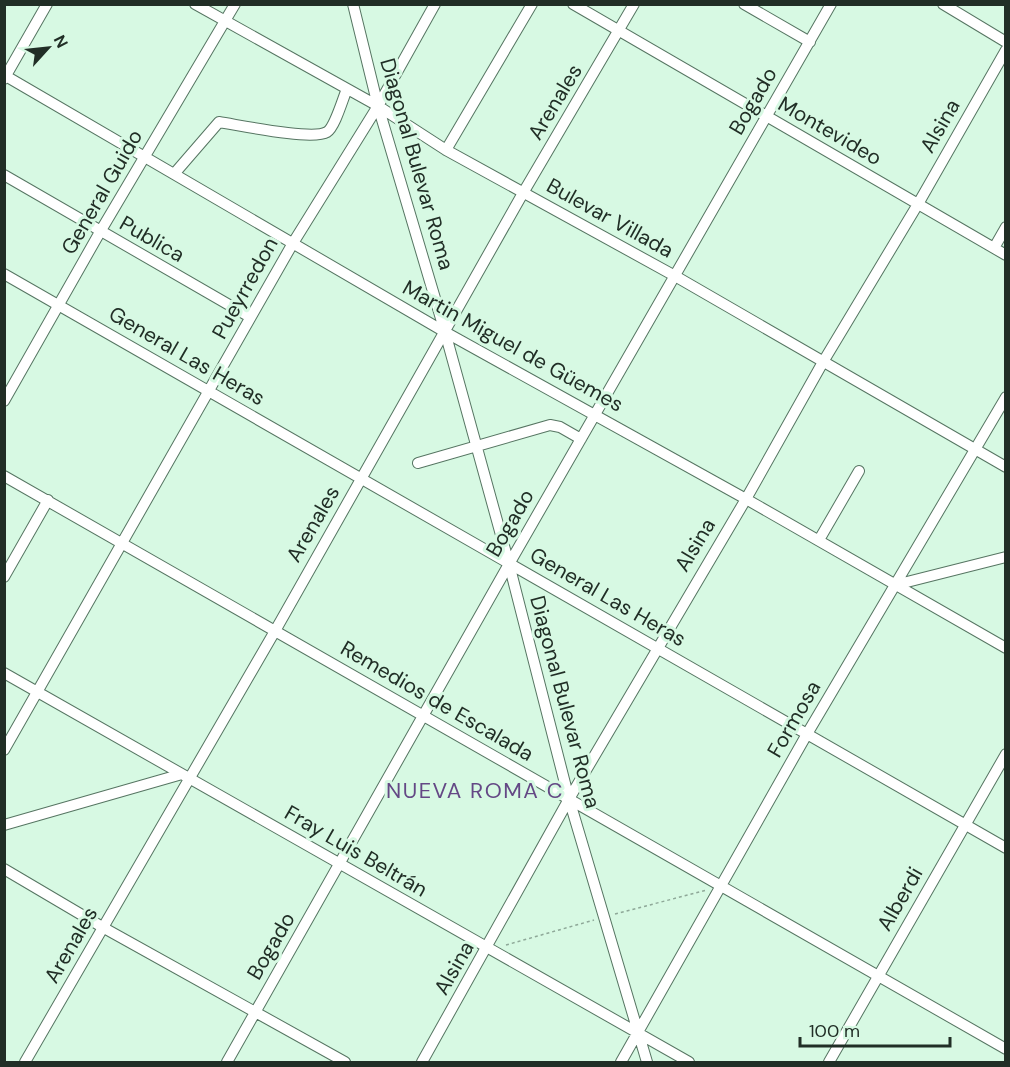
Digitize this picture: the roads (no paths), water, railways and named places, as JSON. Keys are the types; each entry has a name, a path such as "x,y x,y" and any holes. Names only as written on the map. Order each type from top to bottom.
{"street":[{"path":"5,77 47,4"},
{"name":"Bulevar Villada","path":"195,4 378,106 446,150 675,276 1005,467"},
{"name":"General Guido","path":"4,400 144,156 235,4"},
{"name":"Diagonal Bulevar Roma","path":"353,4 378,106 477,445 569,799 647,1062"},
{"name":"Pueyrredon","path":"4,750 210,392 250,317 378,106 435,4"},
{"path":"446,150 531,4"},
{"name":"Montevideo","path":"573,4 1005,255"},
{"name":"Arenales","path":"26,1062 104,928 185,776 275,631 523,193 634,4"},
{"path":"744,4 810,42"},
{"name":"Bogado","path":"227,1062 509,564 831,4"},
{"path":"943,4 1005,42"},
{"name":"Alsina","path":"422,1062 569,799 1005,54"},
{"name":"Martin Miguel de Güemes","path":"5,77 445,332 819,540 1005,648"},
{"path":"174,174 219,122 300,134 325,133 331,128 347,89"},
{"name":"Publica","path":"4,175 250,317"},
{"path":"994,248 1005,227"},
{"name":"General Las Heras","path":"4,274 1005,848"},
{"name":"Formosa","path":"621,1062 807,734 1005,398"},
{"path":"418,463 550,426 560,427 581,439"},
{"path":"819,540 859,471"},
{"name":"Remedios de Escalada","path":"4,476 1005,1049"},
{"path":"4,577 48,500"},
{"path":"895,585 1005,557"},
{"name":"Fray Luis Beltrán","path":"4,673 689,1062"},
{"name":"Alberdi","path":"829,1062 1005,754"},
{"path":"4,825 185,776"},
{"path":"4,869 104,928 345,1062"}],"district":[{"name":"NUEVA ROMA C","path":"475,790"}]}
